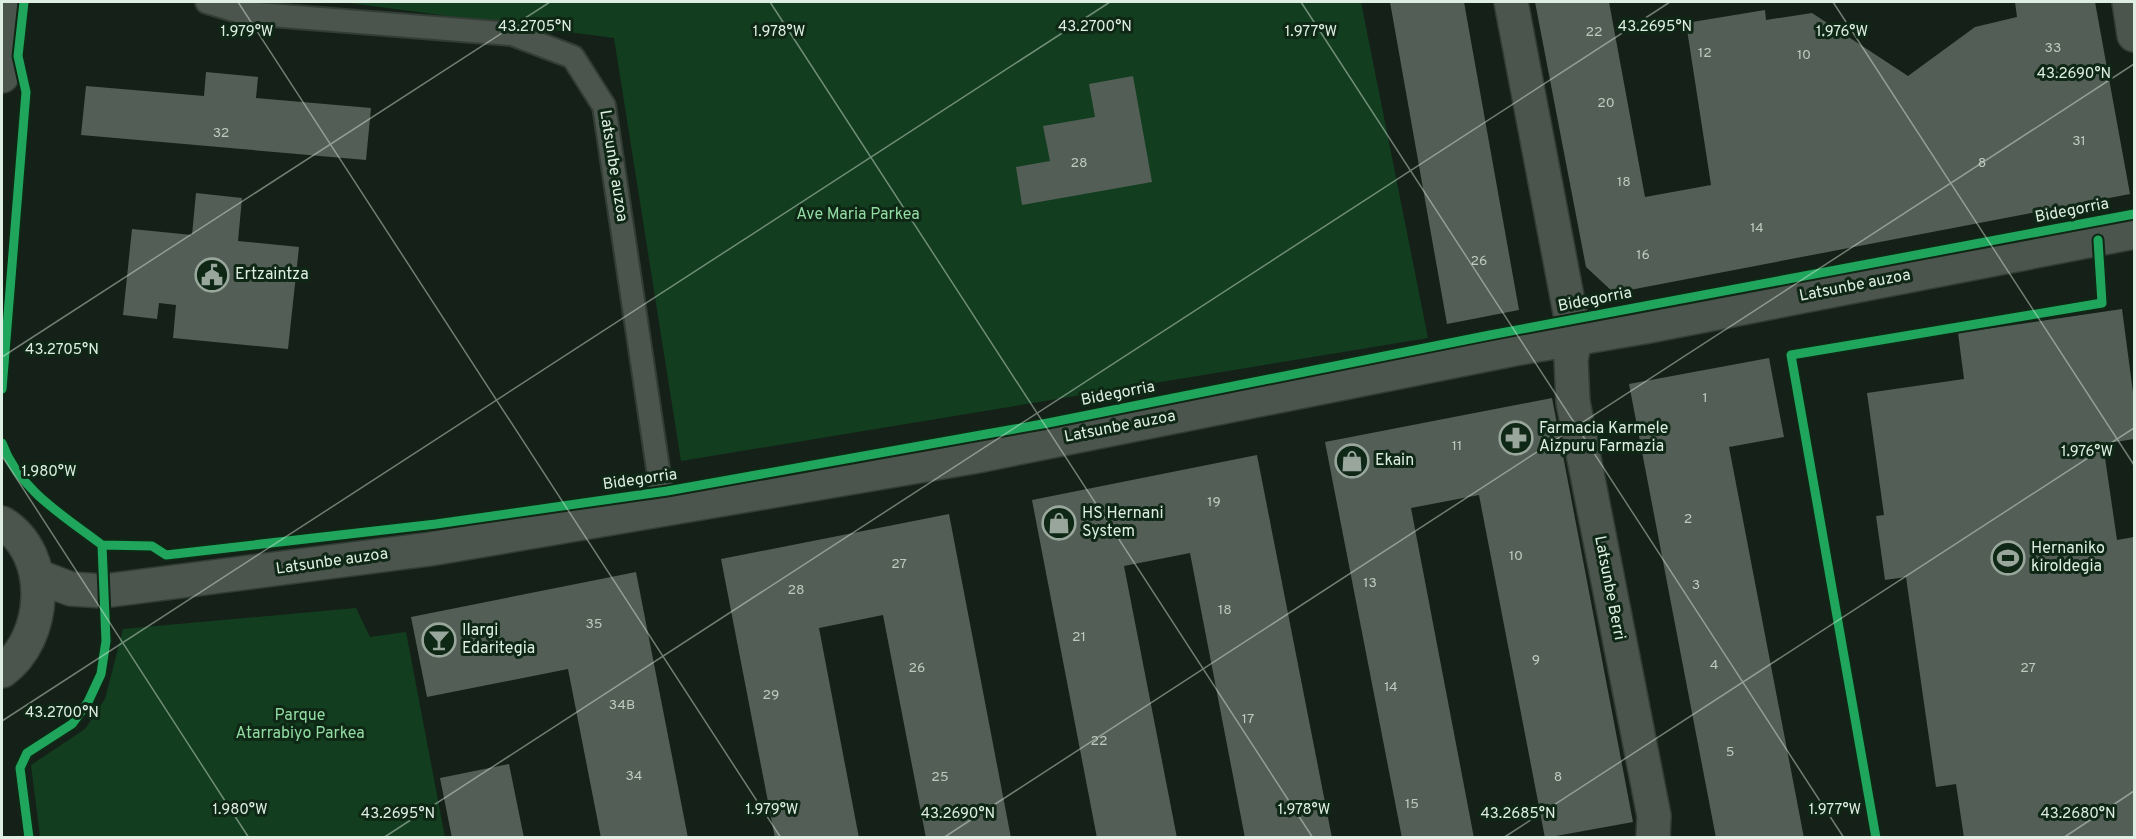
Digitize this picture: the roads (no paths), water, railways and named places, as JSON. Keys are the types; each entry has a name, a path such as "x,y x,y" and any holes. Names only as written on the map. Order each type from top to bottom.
{"street":[{"path":"2,66 6,2"},
{"path":"1511,2 1575,339"},
{"path":"2129,2 2134,35"},
{"name":"Latsunbe auzoa","path":"36,576 71,589 104,591 430,549 972,457 1514,349 2134,232"},
{"name":"Latsunbe Berri","path":"1575,339 1571,360 1573,402 1654,816 1653,837"},
{"path":"2,523 25,548 36,576 38,607 30,638 11,664 2,671"}],"lane":[{"name":"Latsunbe auzoa","path":"207,2 244,13 512,34 573,57 604,106 664,509"}],"place":[{"name":"Ertzaintza","path":"212,275"},
{"name":"Farmacia Karmele Aizpuru Farmazia","path":"1516,438"},
{"name":"Ekain","path":"1352,461"},
{"name":"HS Hernani System","path":"1059,523"},
{"name":"Hernaniko kiroldegia","path":"2008,558"},
{"name":"Ilargi Edaritegia","path":"439,640"}],"park label":[{"name":"Ave Maria Parkea","path":"858,215"},
{"name":"Parque Atarrabiyo Parkea","path":"300,725"}]}
